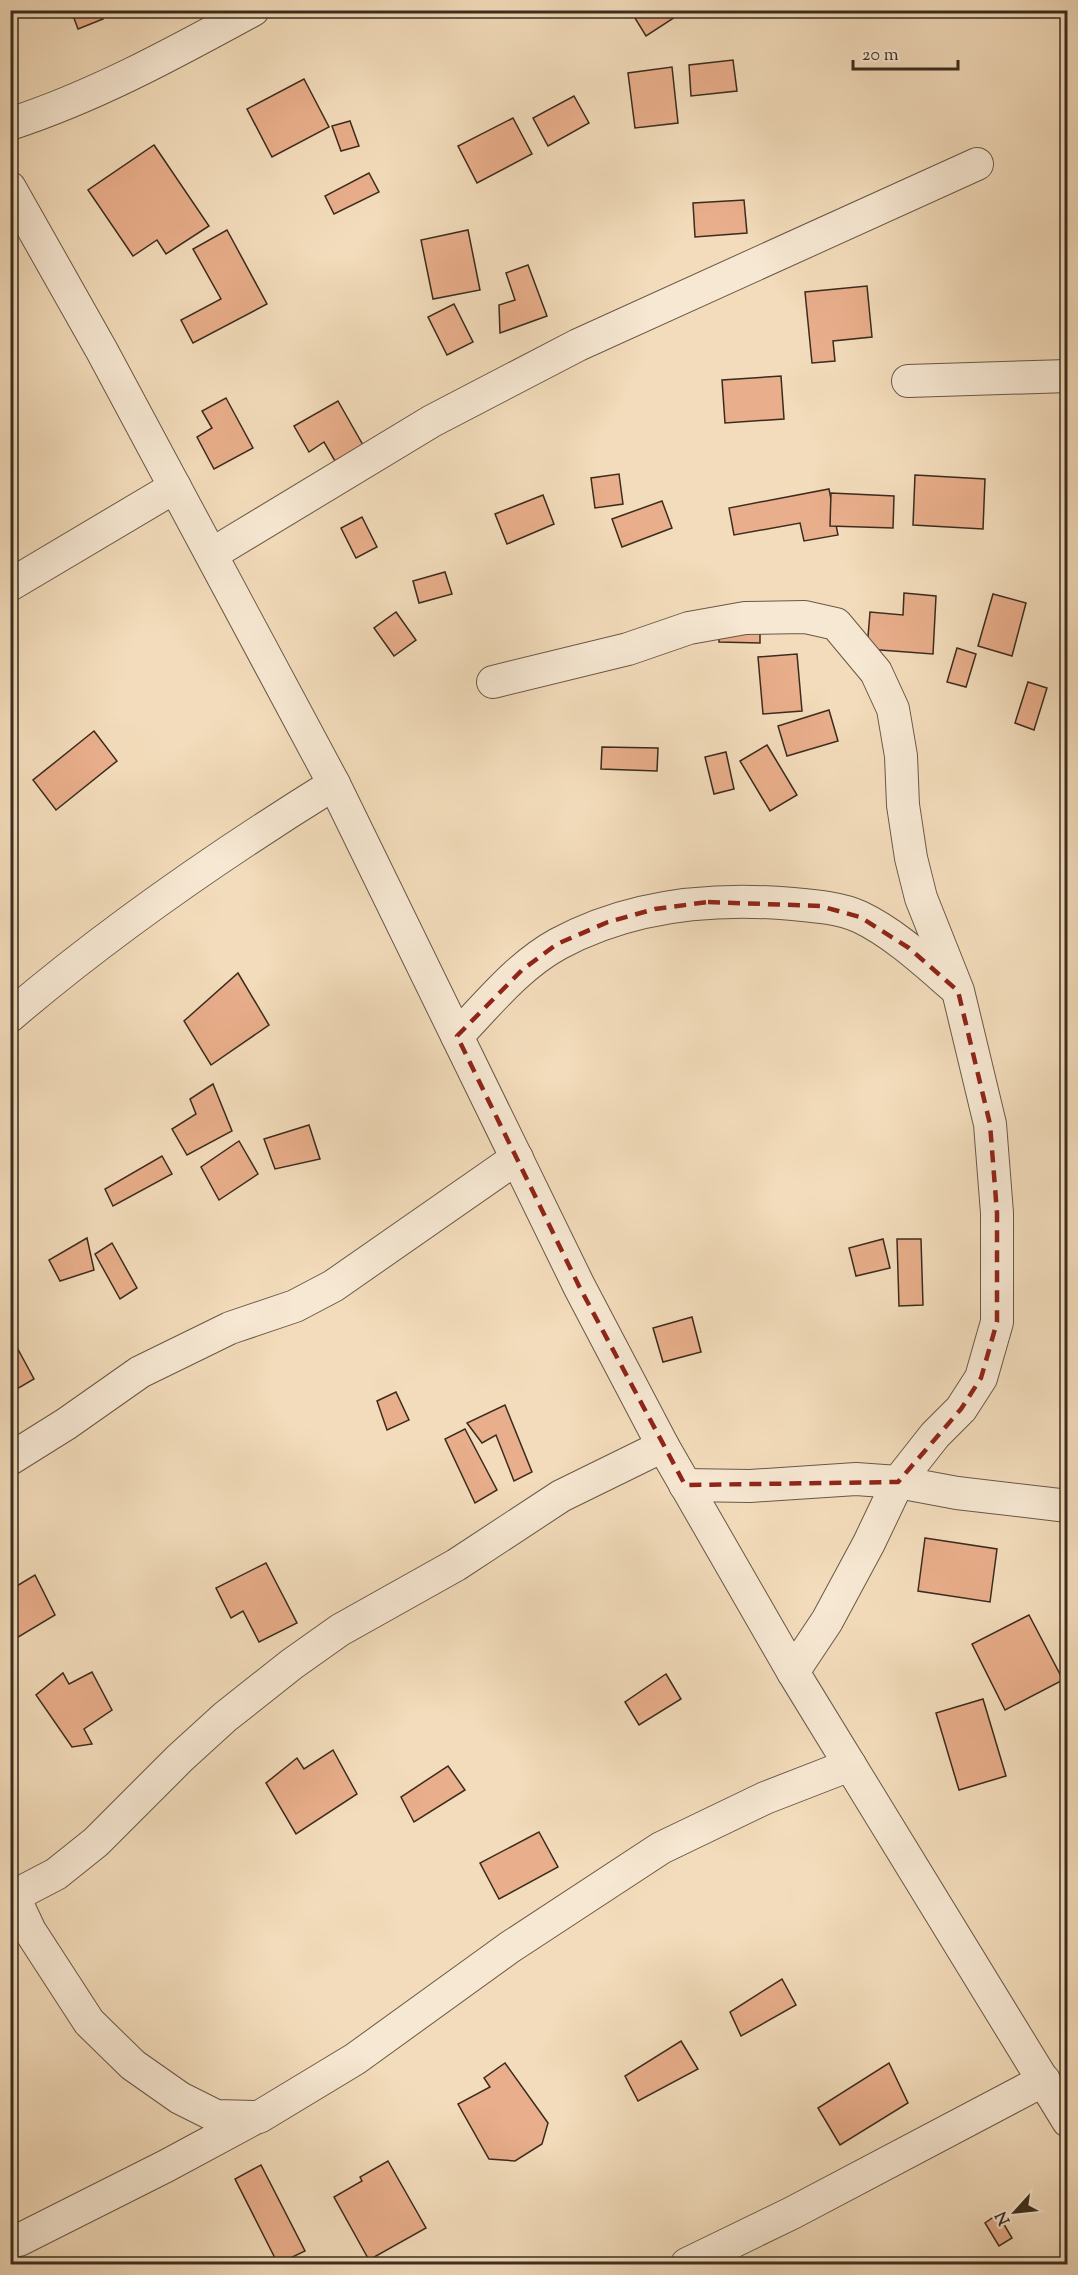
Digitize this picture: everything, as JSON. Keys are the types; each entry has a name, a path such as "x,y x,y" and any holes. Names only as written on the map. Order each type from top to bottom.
{"street":[{"path":"10,124 49,112 141,72 254,10"},
{"path":"212,554 343,477 432,421 578,345 977,164"},
{"path":"10,188 102,351 334,784 579,1286 663,1446 793,1672 1068,2121"},
{"path":"908,381 1068,376"},
{"path":"10,585 175,487"},
{"path":"493,682 628,649 689,628 745,618 805,617 836,624 876,672 893,709 901,756 903,805 911,858 921,898 958,991 990,1124 997,1213 997,1322 981,1378 961,1409 935,1435 898,1482 869,1543 837,1601 793,1672"},
{"path":"10,1016 51,981 142,912 240,842 334,784"},
{"path":"457,1036 522,969 557,945 608,922 655,909 708,902 769,902 820,906 860,916 909,948 958,991"},
{"path":"10,1459 66,1424 140,1372 230,1328 295,1306 333,1286 517,1158"},
{"path":"258,2117 216,2116 180,2098 133,2066 89,2022 30,1931 12,1898 56,1874 96,1842 180,1758 225,1717 292,1664 340,1630 456,1565 561,1496 663,1446"},
{"path":"685,1485 750,1485 856,1479 898,1482 957,1493 1068,1506"},
{"path":"19,2240 258,2117 355,2059 510,1947 661,1848 765,1798 850,1765"},
{"path":"687,2265 792,2213 1044,2080"}],"highlighted area":[{"path":"708,902 820,906 860,917 909,948 958,991 990,1124 997,1213 997,1322 981,1378 961,1409 898,1482 685,1485 579,1286 457,1036 522,970 557,944 608,922 655,909"}],"building":[{"path":"71,10 100,10 103,19 78,29"},
{"path":"630,10 686,10 646,36"},
{"path":"733,60 737,91 691,96 689,65"},
{"path":"672,67 678,123 635,128 628,73"},
{"path":"304,79 329,127 272,157 247,109"},
{"path":"574,96 589,123 548,146 533,118"},
{"path":"513,118 532,154 477,183 458,146"},
{"path":"350,121 359,146 341,151 332,126"},
{"path":"154,145 209,226 166,254 157,240 133,256 88,190"},
{"path":"369,173 379,192 334,214 325,196"},
{"path":"744,200 747,233 695,237 693,203"},
{"path":"227,230 267,304 193,343 181,320 221,299 193,249"},
{"path":"468,230 480,290 433,299 421,240"},
{"path":"528,265 547,316 500,333 499,305 515,300 506,273"},
{"path":"867,286 872,337 833,341 835,361 812,363 805,292"},
{"path":"454,304 473,342 447,355 428,317"},
{"path":"781,376 784,419 725,423 722,380"},
{"path":"226,398 253,448 214,469 197,437 212,428 202,411"},
{"path":"338,401 363,445 335,461 324,442 309,452 294,426"},
{"path":"619,474 623,504 595,508 591,478"},
{"path":"915,475 985,479 983,529 913,525"},
{"path":"829,489 838,535 804,541 800,523 734,535 729,508"},
{"path":"831,493 894,496 893,528 830,526"},
{"path":"543,495 554,524 507,544 495,514"},
{"path":"662,501 672,528 622,547 612,519"},
{"path":"362,517 377,547 356,558 341,528"},
{"path":"445,572 452,594 419,603 413,581"},
{"path":"904,593 936,596 933,654 867,649 870,612 903,615"},
{"path":"993,594 1026,603 1012,656 978,646"},
{"path":"396,612 416,640 394,656 374,628"},
{"path":"719,626 760,627 760,643 719,642"},
{"path":"957,648 976,654 966,687 947,682"},
{"path":"797,654 802,711 763,714 758,657"},
{"path":"1028,682 1047,688 1034,730 1015,723"},
{"path":"829,710 838,741 787,756 778,726"},
{"path":"94,731 117,761 56,810 33,780"},
{"path":"767,745 797,795 770,811 740,761"},
{"path":"602,747 658,748 657,771 601,769"},
{"path":"726,752 734,789 714,794 705,757"},
{"path":"238,973 269,1025 211,1065 184,1021"},
{"path":"213,1084 232,1131 187,1155 172,1129 196,1114 190,1099"},
{"path":"309,1125 320,1159 275,1169 264,1139"},
{"path":"239,1141 258,1174 219,1200 201,1167"},
{"path":"162,1156 172,1174 113,1206 105,1189"},
{"path":"87,1238 94,1270 60,1281 49,1260"},
{"path":"883,1239 890,1268 856,1276 849,1248"},
{"path":"897,1239 921,1239 923,1305 899,1306"},
{"path":"112,1243 137,1288 120,1299 95,1254"},
{"path":"692,1317 701,1352 663,1362 653,1328"},
{"path":"13,1340 34,1379 10,1393 10,1341"},
{"path":"396,1392 409,1420 387,1430 377,1401"},
{"path":"505,1405 532,1472 514,1481 496,1435 482,1443 467,1423"},
{"path":"465,1429 497,1490 475,1503 445,1439"},
{"path":"925,1538 997,1549 990,1602 918,1591"},
{"path":"266,1563 297,1623 259,1642 243,1611 231,1618 216,1588"},
{"path":"35,1575 55,1615 10,1642 10,1590"},
{"path":"1029,1615 1063,1680 1005,1710 972,1644"},
{"path":"92,1672 112,1710 84,1729 92,1744 72,1747 36,1695 63,1673 69,1684"},
{"path":"666,1674 681,1699 639,1725 625,1702"},
{"path":"983,1699 1006,1776 959,1790 936,1713"},
{"path":"333,1750 357,1794 296,1834 266,1783 297,1758 304,1769"},
{"path":"448,1766 465,1790 414,1822 401,1797"},
{"path":"539,1832 558,1867 499,1899 480,1863"},
{"path":"782,1979 796,2005 741,2036 730,2012"},
{"path":"681,2041 698,2069 638,2101 625,2076"},
{"path":"505,2063 548,2123 542,2144 515,2161 489,2159 458,2104 490,2087 484,2078"},
{"path":"889,2063 908,2103 840,2145 818,2108"},
{"path":"388,2161 426,2228 369,2260 334,2197 362,2181 360,2177"},
{"path":"261,2165 305,2251 278,2264 235,2179"},
{"path":"998,2214 1012,2238 999,2246 985,2223"},
{"path":"937,2259 938,2264 916,2264"}]}
